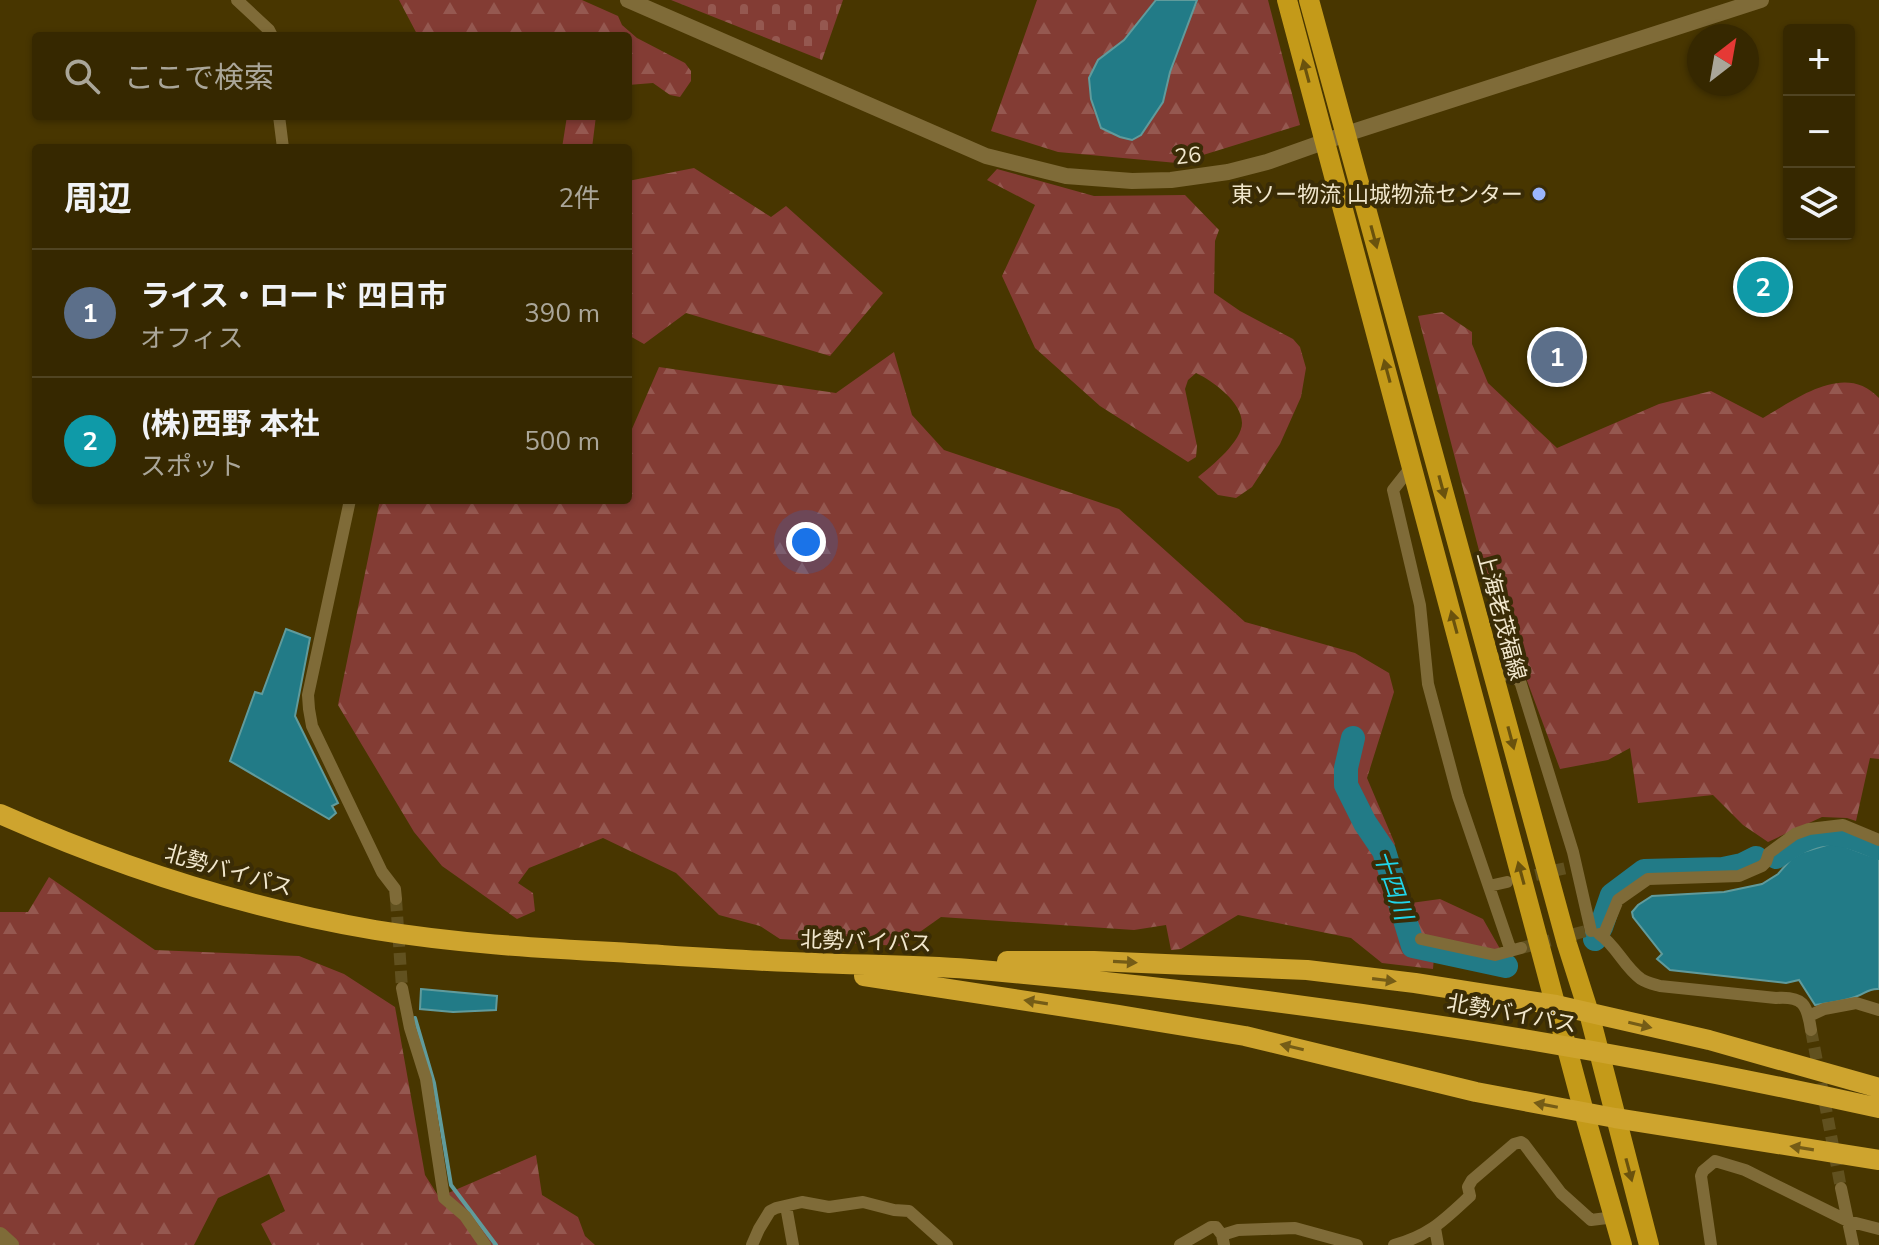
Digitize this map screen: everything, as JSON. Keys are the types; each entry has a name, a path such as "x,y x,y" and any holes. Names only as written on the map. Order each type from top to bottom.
{"highway":[{"name":"北勢バイパス","path":"0,814 128,866 294,913 376,930 574,950 960,968 1089,980 1425,1022 1644,1060 1879,1108"},
{"path":"767,961 1094,961 1307,970 1556,1005 1709,1040 1879,1088"},
{"path":"767,961 1245,1036 1476,1092 1615,1118 1879,1160"},
{"name":"北勢バイパス","path":"1741,1079 1879,1117"}],"main road":[{"path":"1287,0 1622,1245"},
{"name":"上海老茂福線","path":"1309,0 1567,944 1589,1013 1649,1245"}],"street":[{"path":"237,0 270,32"},
{"name":"26","path":"628,0 986,156 1066,176 1132,181 1171,180 1228,172 1267,162 1761,0"},
{"path":"280,120 282,144"},
{"path":"1412,466 1393,490 1420,605 1428,684 1458,796 1489,886 1516,950 1495,955 1421,939"},
{"path":"349,504 308,695 309,709 312,726 382,872 395,889 396,899"},
{"path":"1491,667 1520,681 1571,867 1595,933 1646,982 1776,998 1793,997 1803,1003 1811,1030"},
{"path":"1595,933 1618,900 1648,879 1739,876 1762,866 1769,853 1795,834 1809,829 1843,825 1879,840"},
{"path":"1489,886 1507,882"},
{"path":"402,988 410,1028 426,1079 444,1198 465,1216 485,1245"},
{"path":"1809,1016 1824,1009 1856,1003 1879,1010"},
{"path":"1394,1245 1435,1228 1470,1196 1468,1187 1472,1180 1514,1144 1521,1142 1561,1193 1591,1220 1615,1217"},
{"path":"1711,1245 1701,1176 1715,1161 1745,1170 1848,1221 1879,1229"},
{"path":"1841,1188 1853,1245"},
{"path":"752,1245 770,1211 802,1202 829,1207 863,1202 909,1211 947,1245"},
{"path":"786,1206 793,1245"},
{"path":"1180,1245 1211,1227 1216,1227 1223,1240 1238,1230 1295,1228 1357,1245"},
{"path":"1435,1228 1438,1245"},
{"path":"0,1235 11,1245"}],"green space":[{"path":"399,0 582,0 618,16 630,32 416,32"},
{"path":"671,0 843,0 822,60"},
{"path":"1037,0 1156,0 1124,40 1098,60 1163,102 1170,72 1197,0 1268,0 1300,125 1177,163 1058,152 991,131"},
{"path":"632,34 685,63 691,71 691,81 680,97 670,95 653,83 632,85"},
{"path":"566,120 596,120 592,144 563,144"},
{"path":"694,168 771,217 786,206 883,293 830,356 686,313 644,344 632,337 632,180"},
{"path":"997,169 1094,196 1185,195 1219,230 1215,241 1214,293 1240,311 1293,339 1300,347 1306,368 1301,397 1280,444 1252,487 1236,498 1218,495 1198,477 1232,445 1242,423 1232,400 1210,381 1196,373 1188,380 1185,389 1197,446 1196,457 1188,462 1100,406 1035,348 1002,276 1035,205 987,180"},
{"path":"1442,312 1472,332 1472,344 1488,383 1557,448 1659,404 1711,391 1763,418 1805,394 1836,383 1866,387 1879,398 1879,759 1870,758 1856,821 1822,817 1768,842 1743,825 1713,795 1638,803 1630,748 1608,760 1560,769 1526,678 1507,658 1418,316"},
{"path":"894,352 912,415 944,450 1119,509 1245,622 1355,653 1389,673 1394,692 1367,778 1395,844 1390,853 1395,890 1411,903 1440,899 1483,919 1507,961 1434,957 1433,969 1382,963 1351,938 1238,915 1181,949 1171,950 1166,925 1134,930 941,917 900,946 780,939 760,926 719,915 676,873 603,838 529,868 518,883 533,893 535,911 517,919 442,866 414,832 338,705 379,504 632,504 632,429 659,367 836,393"},
{"path":"49,877 155,950 299,956 344,974 395,1007 425,1175 439,1197 536,1155 542,1195 578,1217 585,1236 595,1245 272,1245 261,1224 285,1211 269,1174 218,1198 194,1245 0,1245 0,912 28,912"}],"water":[{"path":"1156,0 1197,0 1170,72 1163,102 1141,135 1132,140 1101,128 1091,99 1089,78 1098,60 1124,40"},
{"path":"286,629 310,638 295,716 338,803 332,806 336,813 329,819 230,761 255,692 262,694"},
{"path":"1833,843 1879,859 1879,989 1846,1000 1815,1005 1799,980 1786,983 1670,970 1657,959 1662,954 1633,917 1632,912 1638,905 1652,896 1724,892 1762,884 1803,852"},
{"path":"421,989 497,996 496,1010 453,1012 420,1009"}],"waterway":[{"name":"十四川","path":"1353,738 1346,768 1346,785 1365,823 1384,851 1413,946 1506,966"},
{"name":"十四川","path":"1776,857 1802,840 1826,834 1850,837 1879,848"},
{"name":"十四川","path":"1595,939 1612,895 1644,871 1723,869 1756,858"},
{"path":"415,1018 434,1083 451,1185 496,1245"}],"tunnel":[{"path":"1518,879 1566,868"},
{"path":"396,899 402,988"},
{"path":"1521,948 1586,931"},
{"path":"1811,1030 1841,1188"}],"place":[{"name":"東ソー物流 山城物流センター","path":"1539,194"},
{"name":"(株)西野 本社","path":"1763,287"},
{"name":"ライス・ロード 四日市","path":"1557,357"}]}
